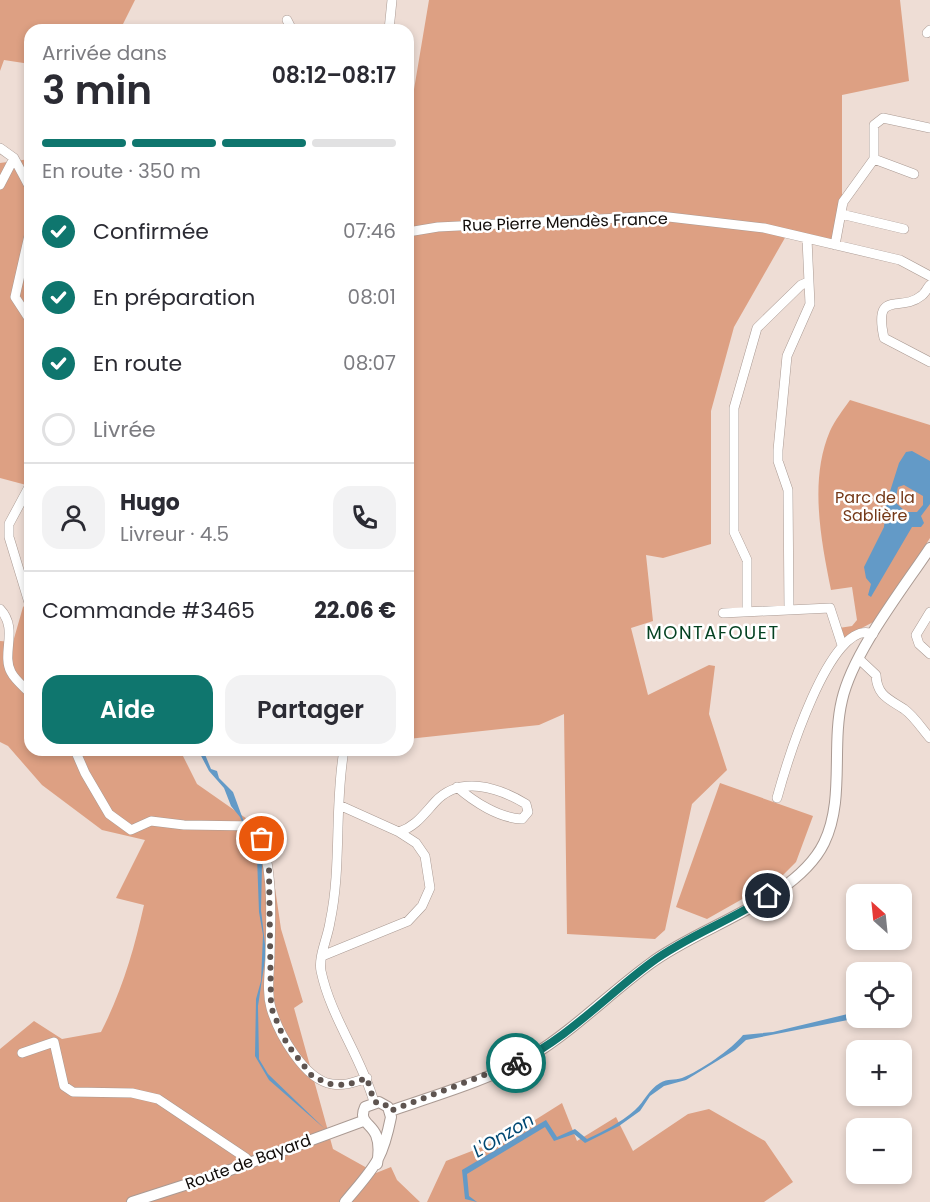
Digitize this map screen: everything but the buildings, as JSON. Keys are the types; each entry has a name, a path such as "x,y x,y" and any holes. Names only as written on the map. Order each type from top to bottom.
{"main road":[{"path":"390,1111 533,1055 672,948 754,905 808,866 824,842 832,819 838,722 848,682 873,634 930,548"},
{"path":"345,1202 377,1164 386,1144 390,1111 384,1103 374,1102 365,1107 363,1121 372,1129 379,1147 377,1164"},
{"name":"Route de Bayard","path":"132,1202 363,1121"},
{"path":"372,1129 387,1127"}],"street":[{"path":"389,24 392,0"},
{"path":"287,20 289,24"},
{"path":"835,245 843,202 874,159 874,125 883,118 930,128"},
{"path":"0,148 14,158 24,177"},
{"path":"0,185 14,158"},
{"path":"874,159 915,174"},
{"path":"841,214 904,229"},
{"name":"Rue Pierre Mendès France","path":"414,231 438,227 660,216 764,228 900,260 930,276"},
{"path":"789,610 788,490 778,461 778,450 787,356 809,309 807,239"},
{"path":"24,257 15,297 24,311"},
{"path":"747,611 747,560 734,532 735,403 757,328 802,284 808,282"},
{"path":"930,285 922,296 914,300 893,303 884,309 880,320 884,338 930,362"},
{"path":"24,496 9,524 9,537 24,586"},
{"path":"723,613 830,608 842,645"},
{"path":"0,609 8,625 10,636 8,665 24,687"},
{"path":"930,612 916,634 919,644 930,654"},
{"path":"777,798 794,739 813,694 842,645 864,633 873,634"},
{"path":"859,659 876,675 876,686 891,703 904,710 930,738"},
{"path":"78,756 88,781 109,814 131,830 151,821 184,825 255,826 262,839 269,870 268,984 271,1007 284,1036 312,1076 329,1084 347,1085 367,1078"},
{"path":"343,756 334,905 321,968 328,995 367,1078 374,1102"},
{"path":"399,832 410,828 436,801 457,787 478,785 501,793 526,804 528,812 522,819 511,818 479,804 457,787"},
{"path":"322,956 408,921 422,906 430,888 425,856 416,843 399,832 339,805"},
{"path":"22,1053 54,1042 64,1086 73,1092 132,1094 158,1099 246,1158 248,1163"}],"green space":[{"path":"0,0 135,0 123,24 24,24 24,63 4,60 0,71"},
{"path":"429,0 900,0 909,81 842,95 842,195 832,240 786,236 734,327 711,411 711,544 663,558 646,555 653,621 631,628 648,695 709,665 715,666 709,714 727,770 692,804 665,930 655,939 567,934 564,714 539,725 414,738 414,89"},
{"path":"24,160 24,484 0,478 0,163"},
{"name":"Parc de la Sablière","path":"850,400 930,425 930,538 877,620 843,638 839,628 852,626 857,620 852,587 831,590 821,531 818,490 820,469 830,431"},
{"path":"23,607 24,756 183,756 197,784 267,833 281,929 303,1002 294,1008 333,1149 376,1173 391,1167 397,1180 420,1202 0,1202 0,1049 34,1021 62,1039 101,1032 127,970 144,905 116,898 145,840 102,830 42,785 8,746 0,742 0,641 13,642"},
{"path":"720,783 813,816 796,862 781,877 707,919 676,907"},
{"path":"562,1103 577,1141 616,1117 633,1151 688,1114 709,1109 765,1141 793,1182 764,1202 427,1202 446,1161 508,1137"}],"water":[{"path":"912,451 930,461 930,504 921,516 924,523 921,527 912,527 871,597 868,595 871,584 866,578 864,567 884,527 886,504 899,463 906,452","holes":["904,485 923,496 923,505 917,512 906,512 895,502 898,487"]},
{"path":"201,756 206,756 211,769 217,771 219,778 233,792 244,822 257,822 244,827 240,817 231,806 224,788 209,771"},
{"path":"245,828 259,851 262,865 261,910 266,953 258,1006 259,1059 268,1074 325,1129 269,1080 255,1056 256,999 261,981 263,935 259,912 257,857"},
{"path":"846,1014 846,1020 746,1040 735,1050 686,1080 664,1086 650,1096 640,1111 619,1126 585,1143 574,1134 554,1141 545,1127 467,1174 469,1196 477,1202 465,1199 462,1170 546,1120 557,1137 575,1129 587,1139 629,1115 660,1083 682,1078 698,1070 724,1053 743,1035 773,1032"}],"way so far":[{"path":"262,839 269,870 268,984 271,1007 287,1044 312,1076 329,1084 347,1085 367,1078 374,1102 384,1103 390,1111 516,1063"}],"district":[{"name":"MONTAFOUET","path":"713,632"}],"route":[{"path":"516,1063 533,1055 553,1041 672,948 738,915 768,896"}],"water label":[{"name":"L'Onzon","path":"503,1135"}]}
